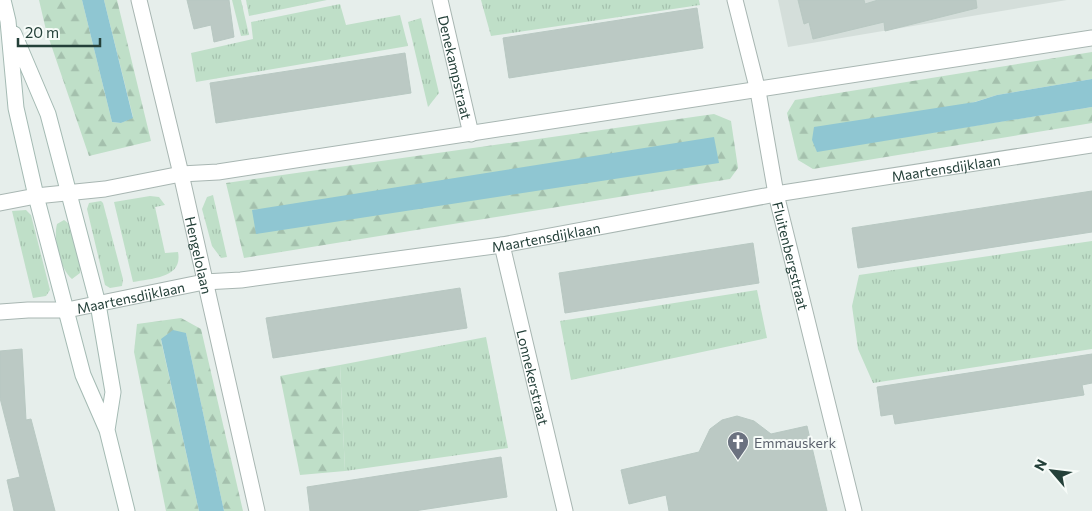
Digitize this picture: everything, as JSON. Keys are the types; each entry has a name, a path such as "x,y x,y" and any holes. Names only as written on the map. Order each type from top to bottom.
{"street":[{"path":"3,0 8,21 16,108 36,196 83,375 107,430 127,511"},
{"name":"Hengelolaan","path":"139,0 181,174 257,511"},
{"name":"Denekampstraat","path":"440,0 471,134"},
{"name":"Fluitenbergstraat","path":"735,0 758,91 776,194 827,392 854,511"},
{"path":"8,21 48,114 98,304 113,392 107,430"},
{"path":"0,204 36,196 105,189 181,174 218,172 758,91 1092,38"},
{"name":"Maartensdijklaan","path":"0,312 67,310 204,282 241,280 502,245 776,194 1092,145"},
{"name":"Lonnekerstraat","path":"502,245 565,511"}],"shaded area":[{"path":"778,0 1067,0 788,47"}],"green space":[{"path":"39,0 82,0 112,122 121,123 133,117 104,0 117,0 151,141 89,156 46,30"},
{"path":"232,0 241,0 249,35 241,36"},
{"path":"246,0 327,0 249,16"},
{"path":"481,0 699,0 700,5 491,36"},
{"path":"340,4 346,25 400,15 408,46 196,82 191,53 253,39 251,22"},
{"path":"421,18 439,93 428,107 408,22"},
{"path":"1092,52 1092,79 997,95 817,151 1092,107 1092,123 813,169 798,160 787,113 795,100"},
{"path":"714,114 731,121 738,168 730,179 244,258 226,183"},
{"path":"213,195 227,257 221,258 212,246 202,209 207,197"},
{"path":"150,196 159,197 165,205 155,207 165,253 178,252 178,261 176,267 165,275 133,282 114,202"},
{"path":"101,201 123,279 122,286 110,288 105,285 87,209 89,203"},
{"path":"26,210 31,215 50,290 46,296 33,298 12,211"},
{"path":"64,220 75,236 80,260 80,273 72,279 64,268 58,253 57,224"},
{"path":"1092,241 1092,349 873,383 858,349 852,306 859,275"},
{"path":"757,290 767,338 571,380 560,321"},
{"path":"181,318 201,329 243,511 224,511 186,333 161,340 199,511 166,511 134,352 137,324"},
{"path":"486,337 508,448 345,471 340,365"},
{"path":"340,365 345,471 300,475 280,376"}],"water":[{"path":"82,0 104,0 133,118 121,123 112,122"},
{"path":"1092,79 1092,107 817,152 812,140 814,127 975,102 997,95"},
{"path":"714,137 719,163 256,234 252,210"},
{"path":"173,330 186,333 224,511 199,511 161,339"}],"building":[{"path":"187,0 229,0 234,37 214,42 211,25 194,29"},
{"path":"798,0 864,0 865,4 878,0 976,0 977,8 885,31 884,22 813,39 809,22 804,24"},
{"path":"697,8 703,48 509,78 503,38"},
{"path":"405,53 411,93 216,123 210,83"},
{"path":"1092,191 1092,232 858,268 852,228"},
{"path":"753,243 759,283 565,313 559,273"},
{"path":"460,288 467,328 273,358 266,318"},
{"path":"22,349 26,420 31,419 55,511 14,511 7,480 20,477 0,398 0,351"},
{"path":"1092,354 1092,383 1082,385 1084,395 895,424 893,414 881,416 877,387"},
{"name":"Emmauskerk","path":"737,416 754,421 771,434 807,426 827,511 669,511 666,495 629,504 621,470 699,452 710,429 722,420"},
{"path":"501,457 507,497 414,511 310,511 307,487"}],"place":[{"name":"Emmauskerk","path":"738,461"}]}
